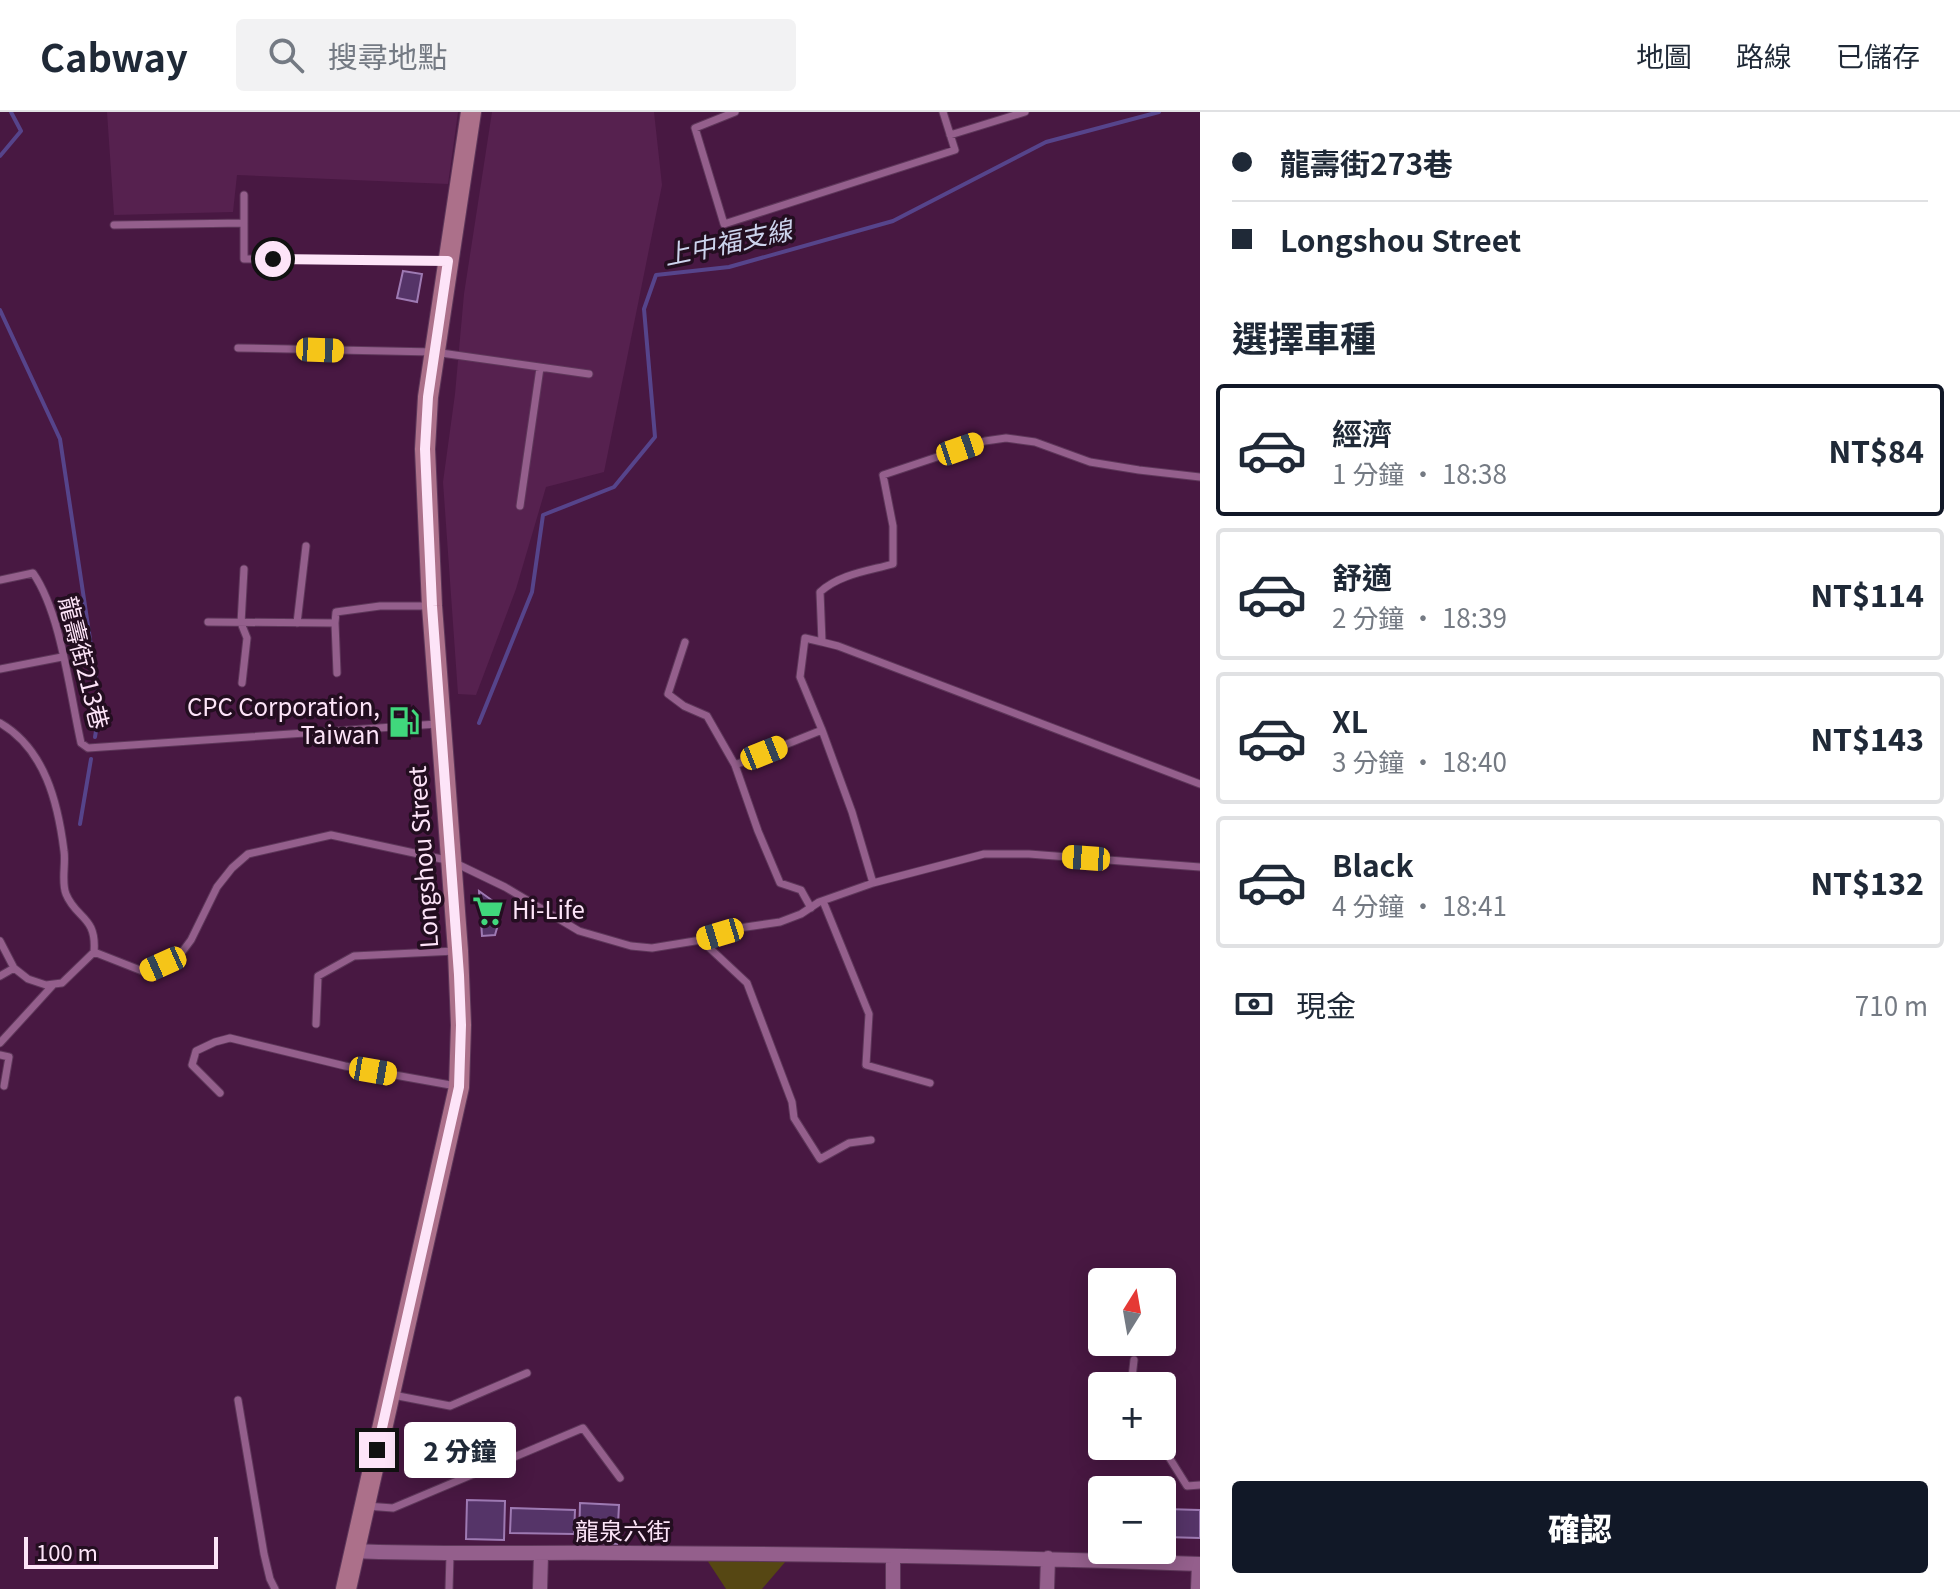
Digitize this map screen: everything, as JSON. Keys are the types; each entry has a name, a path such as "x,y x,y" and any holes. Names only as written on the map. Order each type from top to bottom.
{"street":[{"name":"Longshou Street","path":"346,1589 459,1087 461,1025 458,951 432,606 425,449 434,352 471,112"},
{"name":"龍泉六街","path":"353,1551 450,1555 622,1553 1048,1558 1200,1564"},
{"path":"540,1589 541,1555"},
{"path":"893,1556 893,1589"},
{"path":"1047,1589 1048,1558"},
{"path":"1198,1589 1200,1564"}],"lane":[{"path":"736,112 695,128 724,224 955,150 943,112"},
{"path":"950,135 1025,112"},
{"path":"244,195 244,259 448,261"},
{"path":"114,225 244,223"},
{"path":"238,348 434,352 589,374"},
{"path":"520,506 540,368"},
{"path":"822,642 820,592 847,576 893,564 893,526 883,475 985,441 1006,438 1035,442 1090,462 1200,477"},
{"path":"297,623 306,546"},
{"path":"242,683 247,638 241,623 244,569"},
{"name":"龍壽街213巷","path":"0,580 33,573 53,610 81,743 88,748 440,724"},
{"path":"337,673 336,612 380,606 432,606"},
{"path":"208,622 335,623"},
{"path":"873,883 852,812 800,677 805,638 838,646 1200,784"},
{"path":"685,642 668,694 671,699 707,716 735,765 780,883 801,890 811,908"},
{"path":"0,669 62,657"},
{"path":"0,723 27,747 47,775 54,795 64,852 66,893 86,918 95,937 94,952 62,983 53,985 28,979 14,968 0,941"},
{"path":"735,765 822,730"},
{"path":"94,952 145,972 179,956 191,940 217,887 248,854 331,835 451,861 505,887 561,922 593,936 652,948 780,922 823,901 873,883 984,854 1029,854 1200,867"},
{"path":"823,901 869,1014 866,1065 930,1083"},
{"path":"701,940 747,983 792,1102 794,1118 820,1159 849,1143 871,1140"},
{"path":"316,1024 318,976 354,956 458,951"},
{"path":"0,976 14,968"},
{"path":"0,1043 53,985"},
{"path":"220,1093 192,1065 196,1051 230,1038 345,1066 459,1087"},
{"path":"0,1055 9,1057 4,1086"},
{"path":"1133,1372 1134,1360"},
{"path":"391,1394 450,1406 527,1373"},
{"path":"238,1400 264,1554 275,1589"},
{"path":"364,1505 393,1508 583,1428 620,1478"},
{"path":"1171,1460 1187,1486 1200,1485"},
{"path":"449,1589 450,1555"}],"shaded area":[{"path":"107,112 458,112 448,184 237,175 233,212 114,215"},
{"path":"492,112 654,112 662,185 604,472 546,487 516,589 476,695 458,694 443,482 464,294"},
{"path":"707,1560 786,1561 762,1589 726,1589"}],"building":[{"path":"403,271 422,274 417,302 397,298"},
{"name":"Hi-Life","path":"479,891 493,901 499,921 495,935 482,936"},
{"path":"467,1500 505,1501 504,1540 466,1539"},
{"path":"580,1503 619,1505 617,1544 579,1542"},
{"path":"511,1508 575,1510 574,1534 510,1533"},
{"path":"1176,1509 1200,1510 1200,1538 1176,1537"}],"waterway":[{"path":"0,156 21,131 11,112"},
{"name":"上中福支線","path":"479,723 532,592 543,515 614,487 655,437 644,309 656,275 729,267 893,221 1046,142 1159,112"},
{"path":"0,310 60,439 100,706 95,737"},
{"path":"80,824 91,759"}],"place":[{"name":"CPC Corporation, Taiwan","path":"404,722"},
{"name":"Hi-Life","path":"488,911"}],"route":[{"path":"273,259 448,261 428,397 425,449 432,606 458,951 461,1025 459,1087 377,1450"}]}
